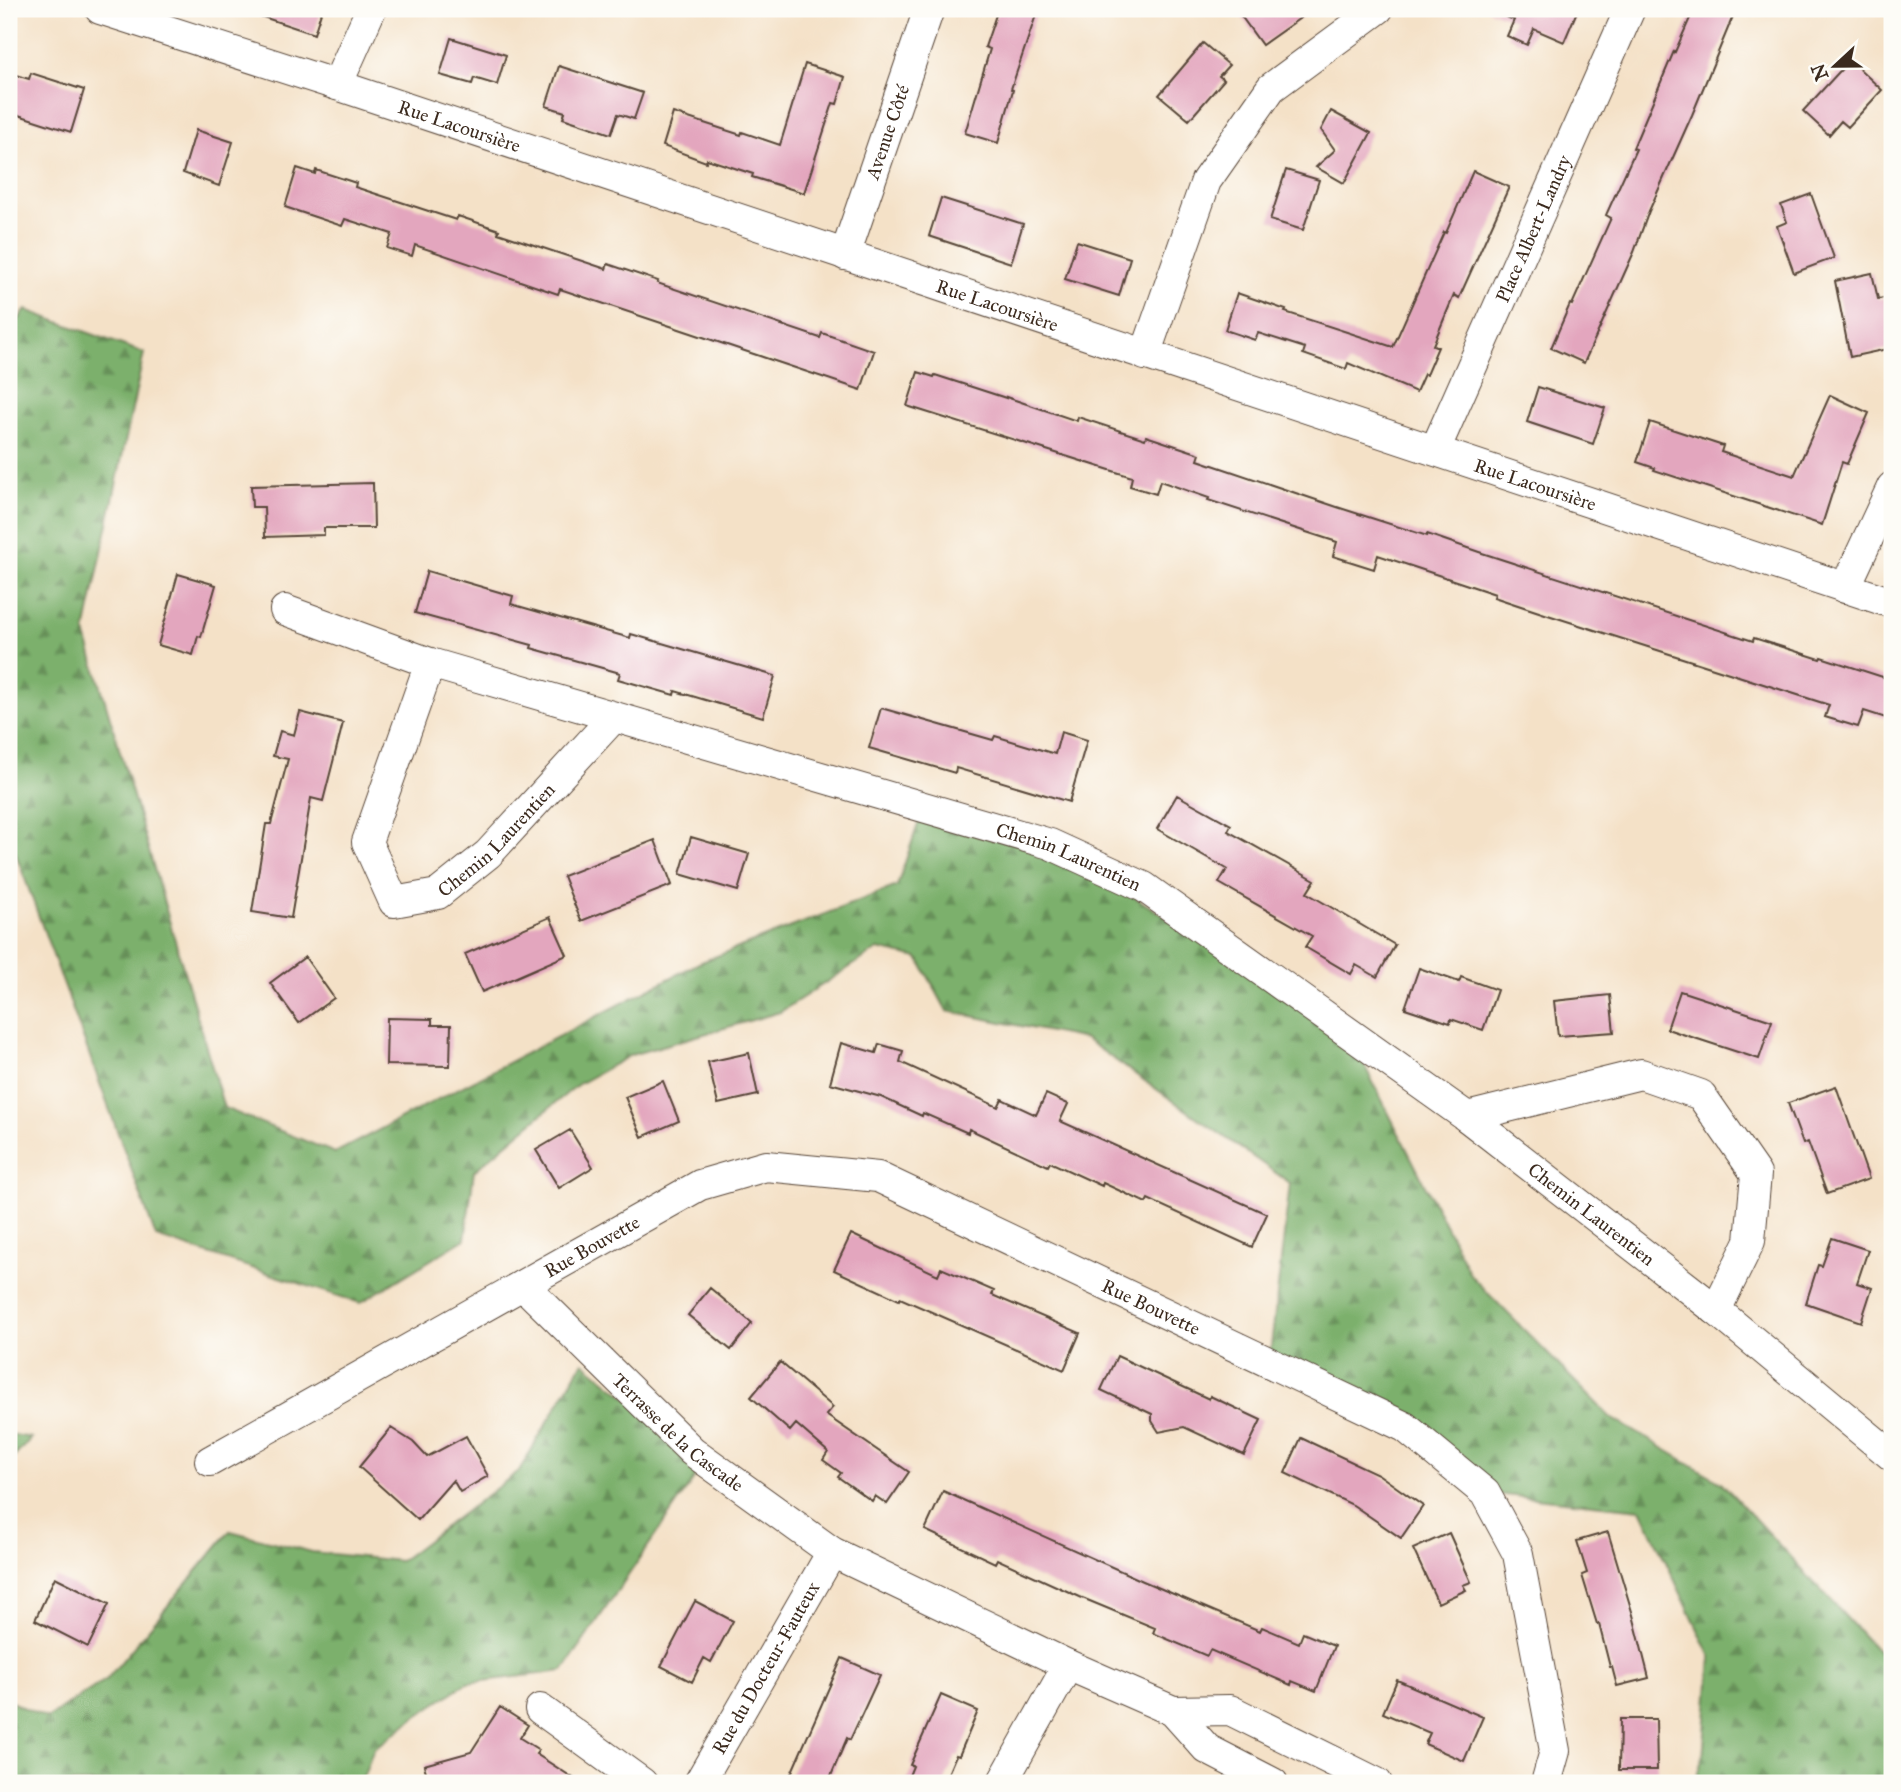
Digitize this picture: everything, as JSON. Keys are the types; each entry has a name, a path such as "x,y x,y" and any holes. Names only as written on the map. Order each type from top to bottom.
{"street":[{"name":"Rue Lacoursière","path":"100,9 337,85 1892,603"},
{"path":"337,85 372,9"},
{"name":"Avenue Côté","path":"845,255 929,9"},
{"path":"1145,355 1206,181 1271,88 1378,9"},
{"name":"Place Albert-Landry","path":"1435,450 1630,9"},
{"path":"1845,588 1892,487"},
{"name":"Chemin Laurentien","path":"285,610 430,663 1050,844 1144,887 1467,1117 1716,1310 1892,1456"},
{"name":"Chemin Laurentien","path":"430,663 367,842 394,902 438,894 488,854 614,717"},
{"path":"1467,1117 1641,1074 1701,1095 1756,1174 1750,1241 1716,1310"},
{"name":"Rue Bouvette","path":"523,1285 700,1185 766,1166 878,1177 1405,1427 1485,1493 1518,1554 1556,1751 1546,1783"},
{"path":"210,1461 523,1285"},
{"name":"Terrasse de la Cascade","path":"523,1285 692,1451 832,1552 1068,1665 1173,1711 1207,1749 1273,1783"},
{"name":"Rue du Docteur-Fauteux","path":"699,1783 832,1552"},
{"path":"1002,1783 1068,1665"},
{"path":"540,1709 642,1783"},
{"name":"Terrasse de la Cascade","path":"1173,1711 1230,1710 1377,1783"}],"green space":[{"path":"26,310 144,353 85,632 224,1108 335,1153 699,963 897,886 924,807 1050,844 1347,1031 1471,1276 1610,1417 1721,1482 1892,1667 1892,1783 1694,1783 1703,1757 1711,1657 1641,1509 1485,1493 1405,1427 1269,1364 1290,1183 1085,1039 947,1011 918,958 878,949 780,1012 631,1055 577,1085 474,1171 465,1239 360,1303 156,1237 9,835 9,331"},
{"path":"583,1362 706,1461 563,1671 467,1683 374,1749 361,1783 9,1783 9,1701 47,1718 107,1679 230,1531 312,1552 400,1561 519,1471"},
{"path":"9,1434 31,1438 9,1463"}],"building":[{"path":"251,9 322,9 314,34 251,13"},
{"path":"998,9 1038,9 1011,89 1013,90 998,143 965,133 990,49 985,47"},
{"path":"1236,9 1313,9 1262,45"},
{"path":"1487,9 1578,9 1564,42 1534,29 1527,45 1507,36 1514,20"},
{"path":"1694,9 1736,9 1634,252 1584,363 1551,348 1611,218 1606,215"},
{"path":"451,38 506,55 497,85 474,78 472,84 440,75"},
{"path":"1203,43 1229,65 1219,76 1224,80 1189,120 1159,95"},
{"path":"1850,60 1882,90 1848,127 1841,121 1829,135 1803,111"},
{"path":"805,64 845,77 837,104 833,103 804,193 663,146 673,113 780,145"},
{"path":"559,66 643,93 634,119 618,114 611,134 563,118 565,112 546,106"},
{"path":"9,73 29,79 31,73 84,90 71,132 9,112"},
{"path":"1331,111 1371,133 1344,183 1316,167 1335,150 1321,130"},
{"path":"196,130 233,142 219,186 183,173"},
{"path":"297,168 315,174 316,170 356,183 355,187 456,220 458,216 499,230 498,233 606,269 608,264 820,338 822,333 874,351 861,390 560,289 558,294 415,245 412,256 387,248 392,234 345,219 342,226 285,207"},
{"path":"1286,170 1319,180 1303,230 1270,220"},
{"path":"1473,171 1509,187 1459,298 1454,295 1433,345 1438,347 1416,392 1348,363 1346,369 1303,354 1305,348 1258,333 1255,340 1225,330 1237,293 1286,310 1285,312 1393,347"},
{"path":"1811,194 1834,258 1794,273 1777,226 1787,222 1781,205"},
{"path":"941,198 1023,224 1011,263 929,236"},
{"path":"1077,241 1130,258 1119,296 1065,279"},
{"path":"1872,273 1878,299 1885,298 1892,348 1850,357 1835,281"},
{"path":"918,372 934,377 935,375 1077,421 1078,417 1145,439 1146,436 1200,454 1198,460 1337,507 1753,641 1754,638 1892,680 1892,720 1864,711 1858,727 1825,717 1829,705 1551,616 1494,597 1495,594 1378,555 1374,569 1333,556 1337,542 1208,500 1209,498 1160,481 1156,494 1130,486 1132,477 907,406"},
{"path":"1538,387 1605,408 1593,444 1527,422"},
{"path":"1830,395 1869,413 1847,464 1842,462 1822,525 1637,462 1650,422 1723,446 1721,452 1794,476"},
{"path":"373,483 374,528 324,528 324,535 265,537 264,507 252,507 251,486"},
{"path":"427,571 513,596 511,604 630,638 631,634 775,676 763,717 675,691 674,695 618,679 620,673 531,648 532,645 415,613"},
{"path":"178,574 216,585 193,655 158,645"},
{"path":"881,708 993,740 995,736 1055,754 1061,732 1087,740 1069,802 956,768 955,773 869,748"},
{"path":"300,712 343,723 323,801 311,798 291,918 252,912 266,824 271,824 288,759 273,756 280,731 294,735"},
{"path":"1177,795 1231,825 1228,831 1315,880 1307,893 1395,945 1377,977 1356,965 1351,974 1305,947 1312,936 1219,883 1227,869 1157,829"},
{"path":"691,837 749,854 738,891 680,874"},
{"path":"655,840 672,885 581,921 563,876"},
{"path":"550,917 567,955 482,992 465,954"},
{"path":"305,957 334,998 299,1023 270,983"},
{"path":"1419,968 1459,982 1461,977 1497,990 1483,1030 1451,1019 1450,1023 1405,1008"},
{"path":"1680,991 1772,1021 1759,1059 1667,1029"},
{"path":"1610,995 1614,1032 1558,1036 1554,1001"},
{"path":"387,1018 432,1019 432,1025 451,1025 450,1066 386,1065"},
{"path":"841,1043 876,1053 879,1044 903,1051 900,1062 998,1107 1002,1099 1036,1115 1046,1094 1068,1104 1060,1121 1267,1214 1252,1247 1148,1199 1146,1203 1050,1162 1048,1166 969,1129 968,1133 881,1097 830,1083"},
{"path":"749,1053 758,1095 718,1104 708,1062"},
{"path":"663,1081 679,1121 642,1137 625,1097"},
{"path":"1836,1086 1869,1179 1827,1194 1808,1142 1803,1144 1788,1103"},
{"path":"570,1130 593,1167 559,1188 536,1150"},
{"path":"851,1234 938,1275 941,1268 994,1291 992,1295 1080,1333 1064,1370 834,1270"},
{"path":"1832,1238 1868,1250 1857,1283 1872,1288 1861,1322 1806,1303 1818,1265 1822,1266"},
{"path":"710,1288 752,1323 731,1350 688,1315"},
{"path":"1117,1356 1261,1420 1244,1455 1184,1427 1159,1432 1152,1421 1152,1414 1101,1390"},
{"path":"780,1362 833,1407 826,1415 909,1472 887,1504 875,1496 872,1501 838,1477 841,1473 823,1460 828,1452 796,1424 790,1431 751,1397"},
{"path":"391,1428 413,1442 427,1457 466,1436 488,1476 460,1492 453,1480 418,1520 359,1467"},
{"path":"1301,1438 1378,1474 1423,1506 1401,1538 1353,1505 1285,1473"},
{"path":"943,1491 1260,1631 1262,1627 1299,1643 1303,1633 1334,1646 1316,1691 1292,1681 1291,1685 1210,1650 1207,1656 1153,1633 1155,1628 997,1559 995,1563 925,1530"},
{"path":"1608,1532 1649,1678 1617,1686 1582,1575 1587,1573 1577,1541"},
{"path":"1449,1533 1471,1582 1463,1585 1466,1590 1438,1603 1413,1549"},
{"path":"55,1577 109,1604 88,1647 35,1620"},
{"path":"695,1601 733,1621 711,1662 704,1658 692,1682 661,1666"},
{"path":"842,1658 880,1675 850,1740 847,1738 828,1783 787,1783"},
{"path":"1397,1680 1483,1717 1464,1761 1425,1744 1430,1733 1383,1713"},
{"path":"941,1695 978,1711 944,1783 906,1783 913,1766 910,1765"},
{"path":"500,1707 528,1725 520,1738 539,1750 536,1754 581,1783 429,1783 424,1765 471,1752"},
{"path":"1620,1719 1656,1719 1657,1770 1619,1770"}]}
